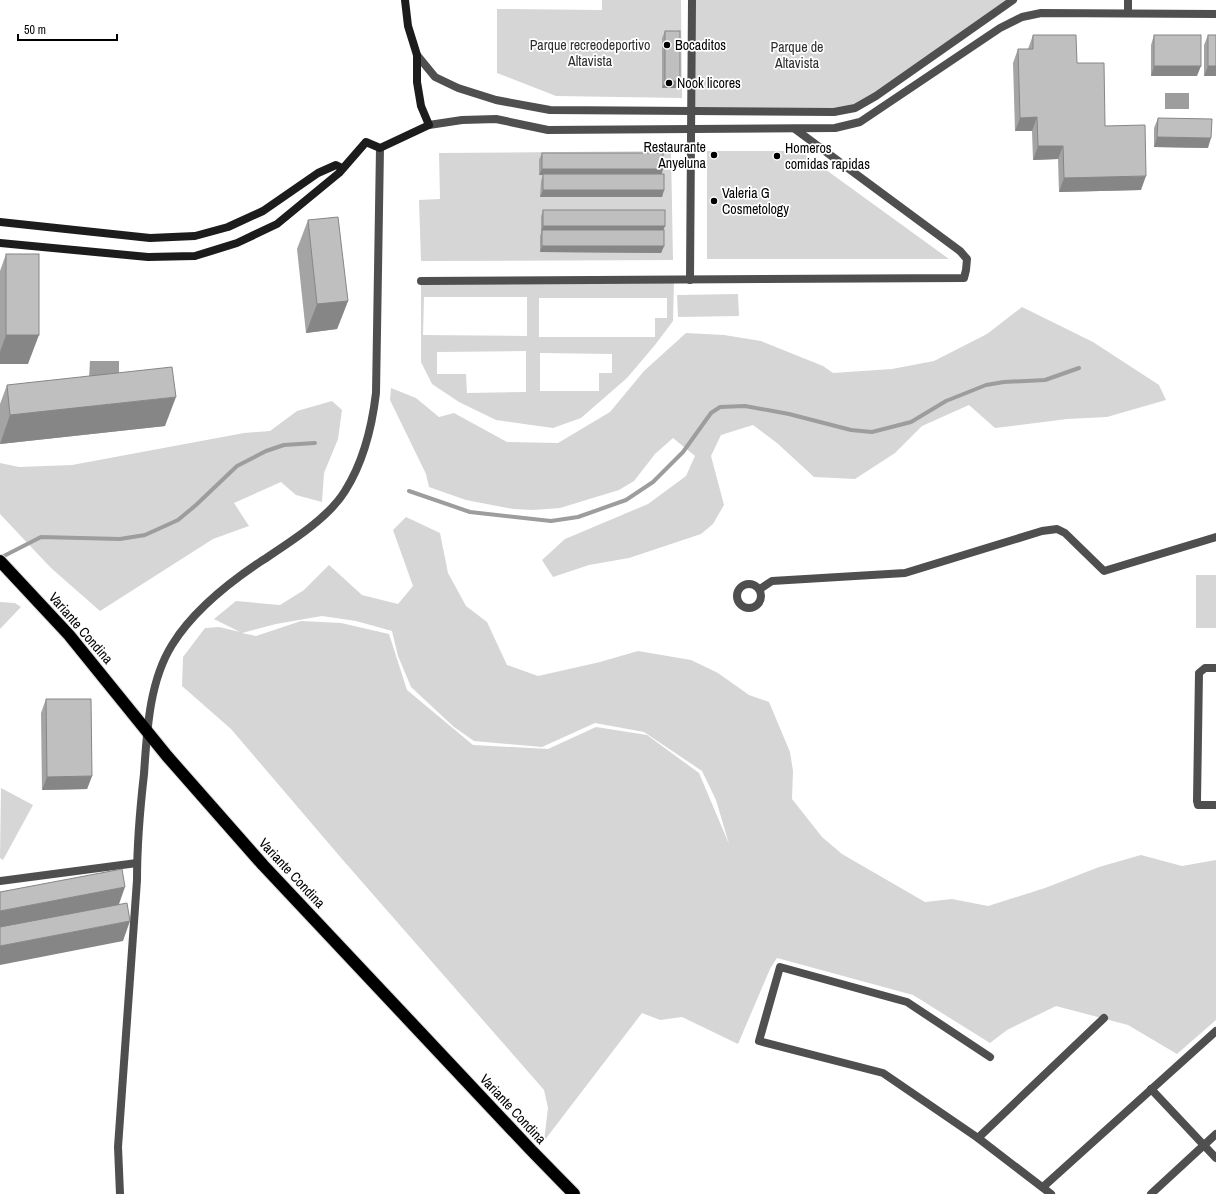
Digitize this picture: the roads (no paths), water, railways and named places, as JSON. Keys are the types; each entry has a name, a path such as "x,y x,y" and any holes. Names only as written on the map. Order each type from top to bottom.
{"highway":[{"name":"Variante Condina","path":"0,561 69,635 148,730 167,756 263,865 574,1194"}],"street":[{"path":"405,0 408,26 417,55 417,82 421,106 429,125"},
{"path":"690,280 692,0"},
{"path":"417,55 435,77 458,88 496,100 550,110 834,112 855,108 876,96 1013,0"},
{"path":"1128,0 1128,13"},
{"path":"0,242 148,258 195,256 237,244 277,224 339,173 366,142 380,148 429,125 462,120 496,119 548,130 835,128 860,122 1000,28 1022,17 1041,13 1216,14"},
{"path":"421,281 964,278 967,259 960,251 795,129"},
{"path":"120,1194 118,1147 137,863 148,730 161,668 166,656 180,634 225,588 297,538 330,508 345,492 360,460 370,427 376,387 380,148"},
{"path":"0,222 150,238 195,236 228,227 263,211 318,173 336,165 342,168"},
{"path":"760,589 772,581 905,573 1042,531 1057,529 1065,533 1104,571 1216,537"},
{"path":"1216,668 1205,668 1199,673 1196,801 1198,805 1216,805"},
{"path":"0,881 137,863"},
{"path":"990,1057 907,1002 780,968 759,1041 883,1073 978,1138 1051,1194"},
{"path":"978,1138 1104,1018"},
{"path":"1043,1188 1216,1031"},
{"path":"1151,1089 1216,1158"},
{"path":"1151,1194 1216,1134"}],"waterway":[{"path":"409,491 470,512 551,521 578,517 626,500 653,482 683,452 711,413 720,407 745,406 789,414 851,430 872,432 911,422 946,401 986,385 1004,382 1045,380 1079,368"},
{"path":"0,558 41,537 120,539 145,535 178,520 237,466 266,451 284,445 315,443"}],"place":[{"name":"Bocaditos","path":"667,45"},
{"name":"Nook licores","path":"669,83"},
{"name":"Restaurante Anyeluna","path":"714,155"},
{"name":"Homeros comidas rapidas","path":"777,156"},
{"name":"Valeria G Cosmetology","path":"714,201"}],"park label":[{"name":"Parque recreodeportivo Altavista","path":"590,54"},
{"name":"Parque de Altavista","path":"797,56"}]}
